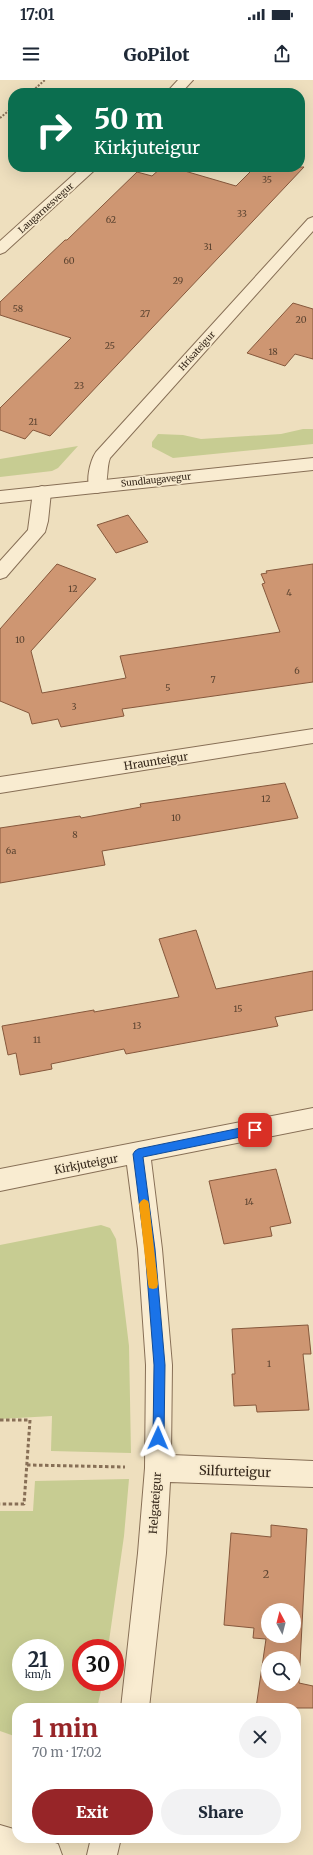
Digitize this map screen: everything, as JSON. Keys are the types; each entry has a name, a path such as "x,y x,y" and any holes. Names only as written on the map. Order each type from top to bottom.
{"street":[{"path":"177,88 186,80"},
{"name":"Laugarnesvegur","path":"0,249 85,172"},
{"name":"Hrísateigur","path":"97,487 99,464 102,456 313,222"},
{"name":"Sundlaugavegur","path":"0,497 313,464"},
{"path":"0,573 36,532 39,521 42,492"},
{"name":"Hraunteigur","path":"0,785 313,736"},
{"name":"Kirkjuteigur","path":"0,1180 138,1154 313,1118"},
{"name":"Helgateigur","path":"136,1703 152,1553 158,1468 159,1365 150,1249 138,1154"},
{"name":"Silfurteigur","path":"158,1468 313,1474"},
{"path":"0,1840 47,1855"},
{"path":"102,1855 105,1843"}],"path":[{"path":"36,88 45,80"},
{"path":"0,118 8,111"},
{"path":"0,1420 30,1420 24,1504 0,1504"},
{"path":"27,1466 158,1468"}],"green space":[{"path":"303,429 313,429 313,444 173,458 152,447 152,442 158,434 183,435 201,439 281,434"},
{"path":"78,446 58,468 52,471 0,477 0,459"},
{"path":"101,1225 110,1228 116,1239 129,1346 131,1453 51,1451 52,1416 0,1419 0,1245"},
{"path":"129,1479 124,1536 109,1639 72,1639 72,1691 101,1691 98,1703 12,1703 12,1735 0,1731 0,1511 33,1511 35,1481"}],"building":[{"path":"137,172 152,176 156,172 188,172 236,186 250,172 299,172 50,436 33,430 25,439 0,430 0,408 71,338 0,315 0,302"},
{"path":"293,303 313,309 313,359 295,354 285,366 247,353"},
{"path":"128,515 148,542 116,553 97,525"},
{"path":"57,564 96,579 31,651 42,693 126,678 120,656 280,632 262,584 265,583 261,574 267,573 266,571 313,564 313,682 122,709 124,716 61,727 58,719 32,724 29,713 0,701 0,629"},
{"path":"285,783 298,818 102,851 105,865 0,883 0,828 80,816 81,818 141,807 140,804"},
{"path":"196,930 216,989 313,971 313,1010 275,1017 278,1026 126,1054 124,1049 51,1064 52,1069 20,1075 16,1053 8,1055 2,1026 179,997 159,939"},
{"path":"276,1169 291,1223 270,1227 272,1236 224,1244 209,1181"},
{"path":"308,1325 311,1354 303,1354 309,1410 257,1412 256,1405 234,1406 232,1374 235,1374 232,1329"},
{"path":"271,1525 307,1529 301,1651 264,1651 265,1643 301,1643 301,1603 261,1603 261,1639 253,1638 254,1628 224,1625 231,1533 271,1537"},
{"path":"261,1674 261,1691 301,1691 301,1683 313,1686 313,1708 301,1708 301,1703 257,1703"}],"slow traffic":[{"path":"144,1204 153,1284"}],"route":[{"path":"158,1438 159,1365 150,1249 138,1154 255,1130"}]}
